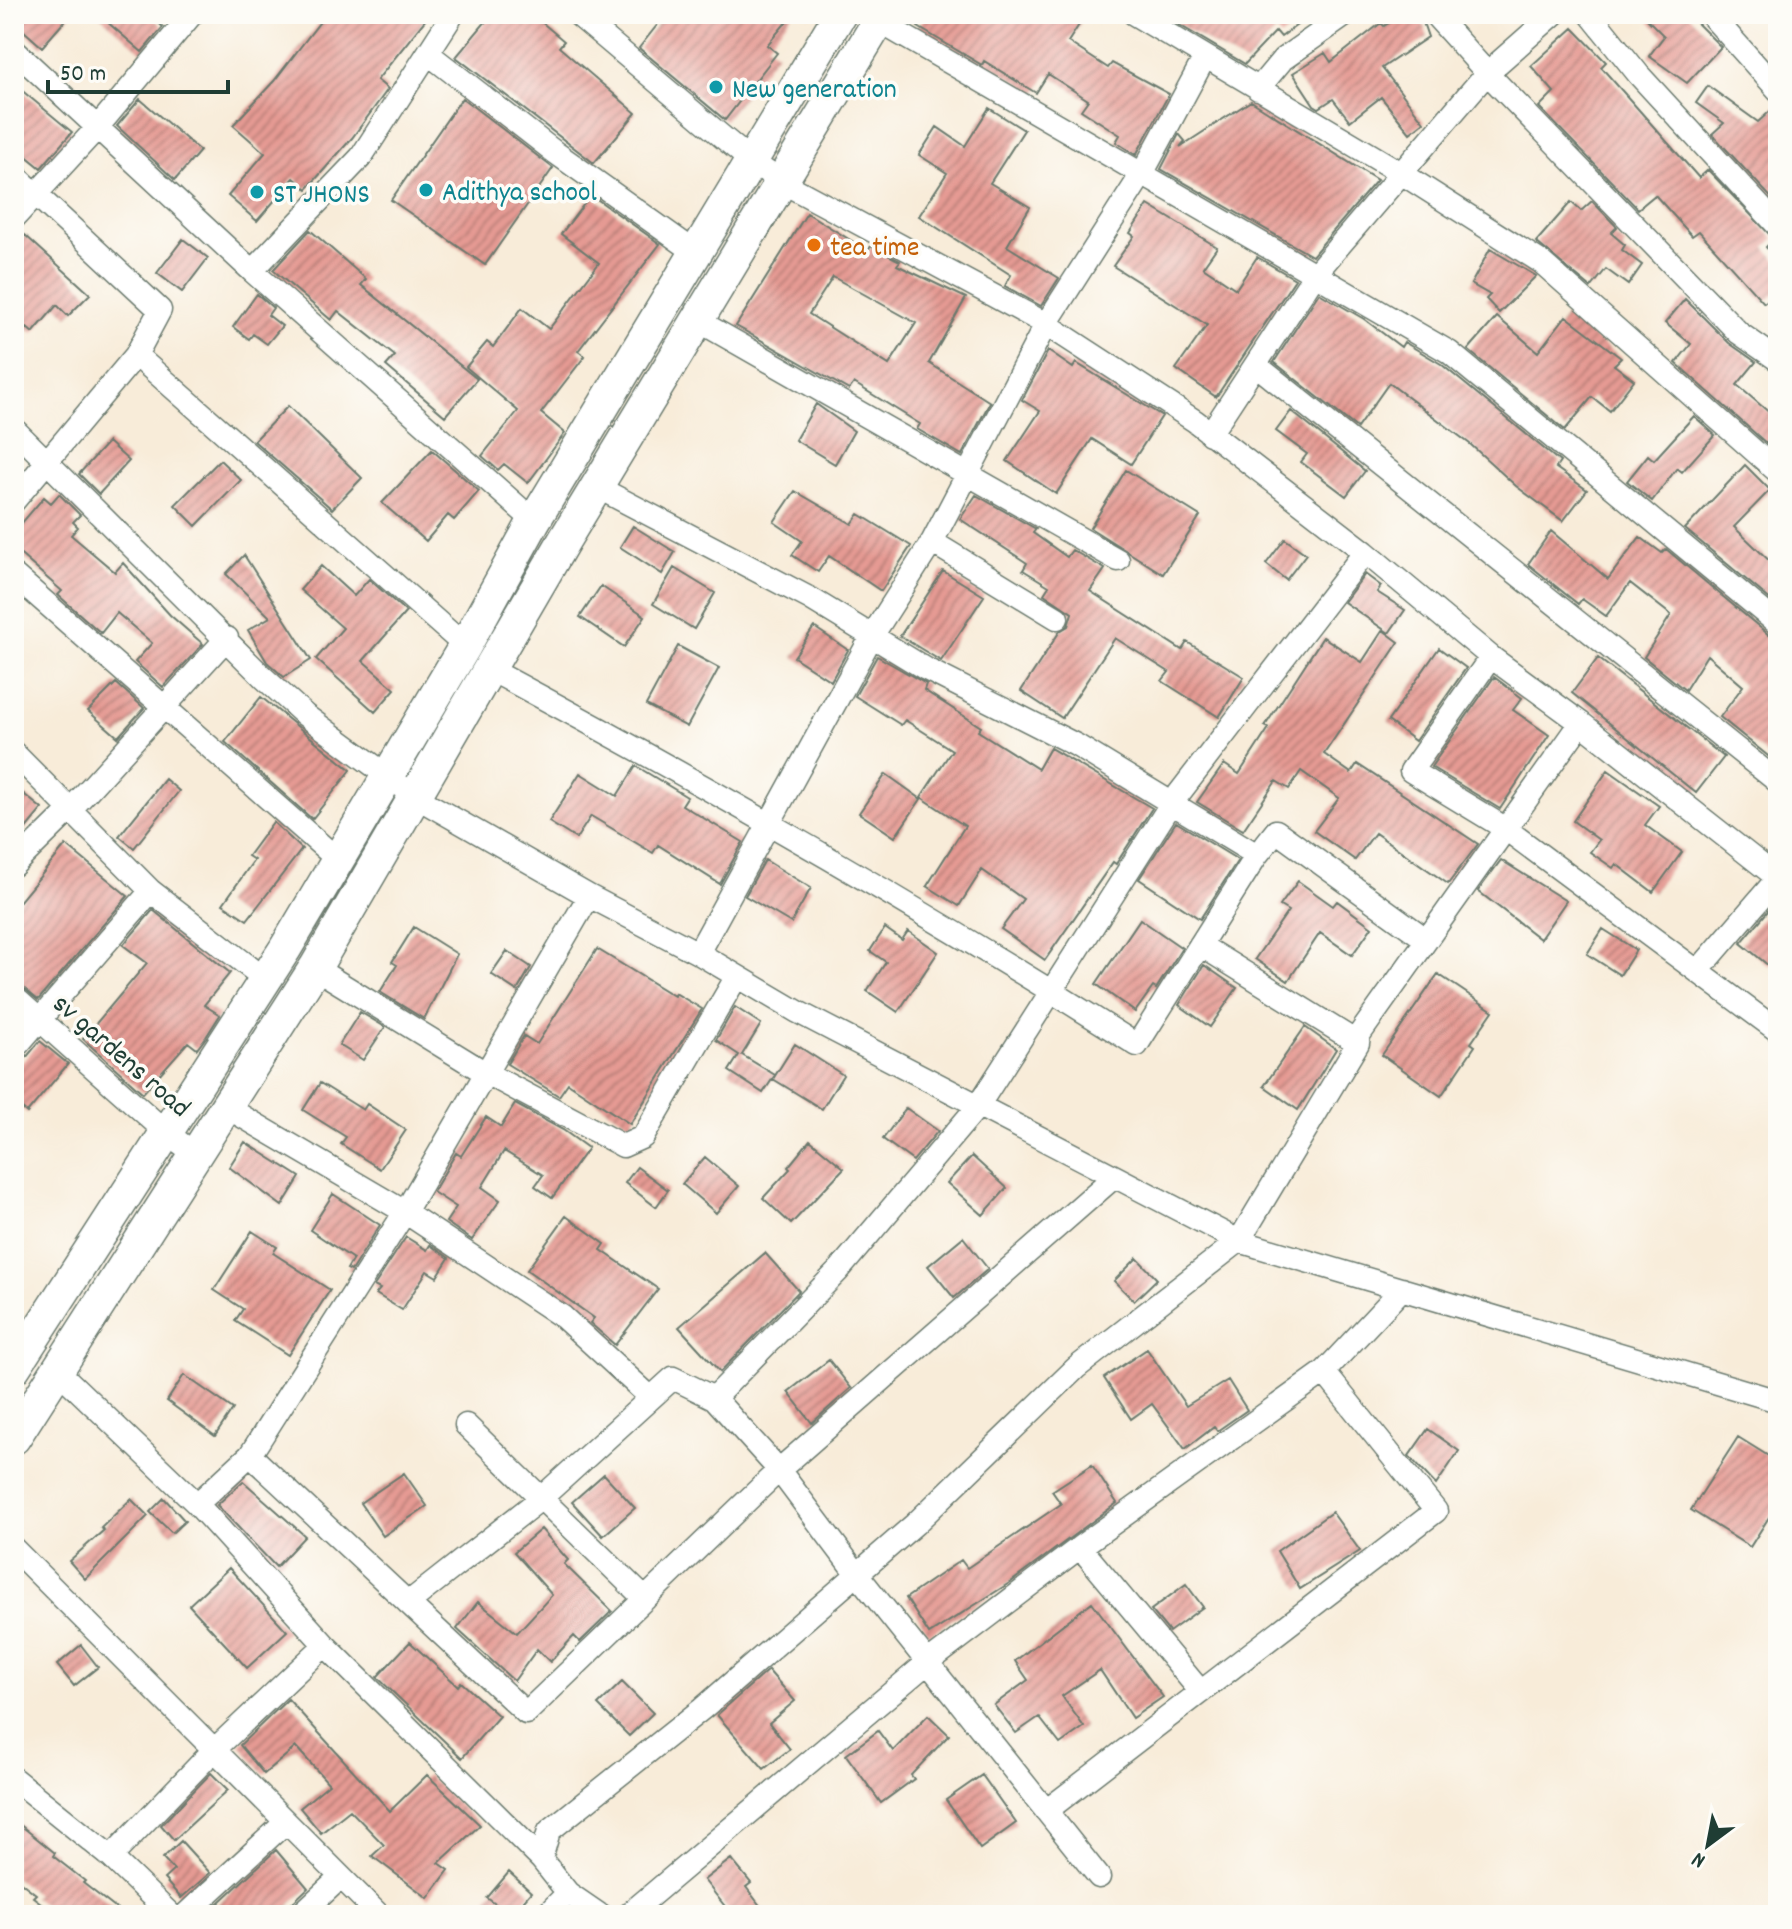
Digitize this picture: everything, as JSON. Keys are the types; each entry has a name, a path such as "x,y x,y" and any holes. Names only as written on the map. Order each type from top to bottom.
{"main road":[{"path":"20,1345 167,1133 265,979 465,646 534,521 840,14"},
{"path":"14,1438 315,968 597,487 880,18"}],"street":[{"path":"14,218 96,129 192,14"},
{"path":"252,271 361,157 430,55 453,14"},
{"path":"577,14 751,161 782,182 1046,324 1210,434 1365,552 1491,657 1581,723 1778,878 1698,971"},
{"path":"1134,14 1401,173 1541,262 1778,472"},
{"path":"1258,89 1283,59 1347,14"},
{"path":"1434,14 1487,73 1739,333 1778,360"},
{"path":"1210,434 1315,274 1487,73 1554,14"},
{"path":"1590,14 1639,75 1778,226"},
{"path":"1710,14 1778,90"},
{"path":"880,18 1449,352 1778,624"},
{"path":"14,50 252,271 534,521"},
{"path":"430,55 556,153 695,252"},
{"path":"698,953 872,636 932,542 1046,324 1142,174 1205,57"},
{"path":"14,174 37,192 160,310 136,355 14,501"},
{"path":"697,320 1118,560"},
{"path":"136,355 465,646"},
{"path":"1256,365 1778,782"},
{"path":"14,429 305,715 385,778 589,896 978,1106 1239,1241 1778,1401"},
{"path":"597,487 811,599 926,669 1076,745 1257,855"},
{"path":"932,542 1057,618"},
{"path":"714,1398 839,1270 978,1106 1171,804 1365,552"},
{"path":"14,575 337,859"},
{"path":"14,865 165,709 227,638"},
{"path":"1491,657 1411,771 1503,827 1778,1031"},
{"path":"491,670 768,825 1052,991 1137,1045 1257,855 1276,831 1424,938"},
{"path":"541,1859 549,1831 702,1709 915,1524 1076,1368 1239,1241 1358,1043 1359,1035 1424,938 1581,723"},
{"path":"14,753 72,808 151,891 265,979"},
{"path":"14,1049 151,891"},
{"path":"197,1504 250,1455 405,1212 589,896"},
{"path":"1200,945 1358,1043"},
{"path":"315,968 484,1072 623,1146 643,1137 737,976"},
{"name":"sv gardens road","path":"14,997 167,1133 195,1154"},
{"path":"228,1108 405,1212 563,1317 650,1397"},
{"path":"250,1455 526,1713 779,1470 1114,1177"},
{"path":"628,1915 927,1663 1080,1547 1324,1372 1402,1289"},
{"path":"57,1370 197,1504 325,1645 541,1859 568,1893 600,1915"},
{"path":"1046,1811 1436,1511 1324,1372"},
{"path":"408,1603 539,1500 673,1378 714,1398 779,1470 857,1574 1099,1877"},
{"path":"466,1425 539,1500 645,1599"},
{"path":"1080,1547 1201,1692"},
{"path":"14,1549 379,1915"},
{"path":"111,1857 214,1750 325,1645"},
{"path":"14,1779 111,1857 171,1915"},
{"path":"185,1915 286,1822"},
{"path":"300,1915 341,1877"},
{"path":"546,1915 568,1893"}],"building":[{"path":"14,14 71,14 42,47 14,22"},
{"path":"98,14 149,14 163,27 142,52"},
{"path":"326,14 430,14 377,80 388,89 352,138 307,189 294,178 257,221 228,196 265,153 233,125 274,81"},
{"path":"492,14 532,14 564,41 559,47 636,113 594,163 456,57"},
{"name":"New generation","path":"666,14 793,14 767,45 777,53 725,120 639,48"},
{"path":"926,14 1086,14 1068,42 1108,68 1112,63 1169,94 1136,155 1116,142 1120,135 1081,110 1088,100 1048,74 1036,93 984,61 982,65 918,27"},
{"path":"1161,14 1312,14 1281,37 1276,31 1245,64"},
{"path":"1404,14 1420,14 1428,37 1382,68 1424,122 1410,133 1381,97 1350,121 1333,99 1319,108 1314,105 1293,73 1325,53 1331,62 1381,23 1384,26"},
{"path":"1642,14 1688,14 1721,47 1687,83 1649,56 1664,36"},
{"path":"1573,28 1606,62 1601,67 1699,178 1708,170 1774,239 1766,247 1778,262 1778,292 1764,303 1699,231 1692,236 1655,195 1638,209 1539,107 1554,92 1531,66"},
{"path":"14,84 72,132 41,168 14,146"},
{"path":"1708,86 1758,122 1778,104 1778,205 1712,134 1724,123 1696,103"},
{"name":"Adithya school","path":"462,98 553,168 485,265 391,200"},
{"path":"140,99 200,151 175,180 117,126"},
{"path":"1251,101 1377,180 1312,256 1161,169 1179,134 1185,141 1180,147"},
{"path":"989,108 1024,130 990,183 1030,207 1007,246 1059,278 1041,306 1005,286 1011,275 919,216 947,173 919,155 937,127 965,146"},
{"path":"591,195 660,244 578,351 585,356 541,413 565,433 528,483 504,464 498,470 482,456 518,411 466,367 487,342 493,347 522,308 549,329 599,263 561,234"},
{"path":"1592,201 1617,227 1611,233 1625,245 1622,250 1642,265 1628,285 1606,269 1591,288 1536,242 1571,202 1581,211"},
{"path":"1148,205 1217,247 1203,267 1236,289 1257,257 1295,279 1216,397 1176,369 1207,325 1113,266 1134,236 1130,233"},
{"path":"807,213 868,251 871,246 900,261 897,265 966,298 929,363 990,402 962,455 917,429 920,424 854,383 849,390 736,326","holes":["833,277 916,323 889,365 809,314"]},
{"path":"310,230 366,279 361,285 477,379 445,416 386,366 395,356 338,311 331,320 273,270"},
{"path":"25,235 90,294 68,316 57,305 33,333 27,328 14,343 14,248"},
{"path":"183,239 208,258 182,292 157,273"},
{"path":"1490,249 1536,276 1499,313 1486,299 1490,295 1471,284"},
{"path":"1319,293 1364,319 1401,347 1404,342 1441,364 1560,462 1556,468 1587,490 1563,521 1516,486 1470,444 1389,383 1357,428 1274,362"},
{"path":"257,294 273,308 268,315 282,326 267,344 253,334 249,339 233,327"},
{"path":"1685,299 1729,343 1756,362 1737,385 1778,420 1778,431 1767,444 1676,363 1691,344 1665,323"},
{"path":"1566,316 1621,358 1614,365 1634,380 1610,411 1592,397 1565,430 1468,350 1497,317 1538,352"},
{"path":"1048,351 1073,368 1076,363 1162,416 1131,464 1092,439 1056,494 1007,461 1040,411 1022,400"},
{"path":"816,404 854,431 835,464 795,440"},
{"path":"288,406 362,478 332,509 254,441"},
{"path":"1291,411 1365,471 1346,496 1301,462 1307,454 1276,431"},
{"path":"1694,416 1715,435 1682,472 1677,468 1652,501 1627,481 1648,455 1654,460"},
{"path":"108,442 129,461 99,494 79,474"},
{"path":"432,450 479,491 454,520 448,515 426,541 382,503"},
{"path":"220,460 241,480 196,526 175,505"},
{"path":"1745,465 1770,490 1734,527 1778,569 1778,606 1685,529"},
{"path":"1126,470 1200,516 1163,574 1090,528"},
{"path":"795,491 852,524 859,514 911,546 881,591 829,556 818,572 792,555 802,541 774,522"},
{"path":"59,494 80,515 73,522 78,527 71,535 115,572 123,563 170,615 203,644 163,687 135,662 152,643 117,613 101,633 58,595 62,591 14,549 14,532 44,497 51,503"},
{"path":"976,495 1036,529 1033,533 1067,557 1072,550 1105,569 1090,591 1182,650 1187,642 1244,677 1219,717 1162,681 1169,672 1115,638 1062,718 1021,691 1060,631 1068,626 1072,613 1044,594 1049,586 1023,570 1027,563 960,519"},
{"path":"633,526 675,552 662,574 620,547"},
{"path":"1551,531 1608,579 1640,537 1662,553 1666,549 1769,635 1778,638 1778,764 1720,717 1743,686 1707,655 1685,690 1644,657 1671,615 1630,583 1606,616 1582,599 1578,604 1528,564"},
{"path":"1285,539 1306,554 1286,580 1266,564"},
{"path":"244,555 311,660 284,677 267,662 248,630 270,617 226,574"},
{"path":"321,566 354,596 369,579 406,612 363,661 395,689 375,712 316,659 343,628 300,590"},
{"path":"674,568 715,593 694,629 653,604"},
{"path":"943,571 984,596 941,661 900,636"},
{"path":"1365,574 1381,586 1377,592 1405,610 1389,633 1344,602"},
{"path":"601,586 645,616 624,647 580,617"},
{"path":"814,627 848,650 831,681 794,657"},
{"path":"1383,630 1399,642 1324,754 1351,773 1357,764 1478,844 1448,884 1375,833 1355,860 1314,831 1339,798 1301,771 1289,789 1276,781 1243,830 1197,802 1224,764 1239,774 1269,728 1265,726 1323,637 1362,662"},
{"path":"678,646 719,668 687,727 646,705"},
{"path":"1439,648 1466,668 1415,741 1388,721"},
{"path":"877,656 926,684 924,690 981,727 978,731 1038,769 1050,748 1152,808 1116,864 1113,862 1045,960 1001,929 1023,899 982,870 959,906 927,886 965,826 921,797 952,750 905,720 901,725 855,696"},
{"path":"1598,658 1724,757 1696,793 1572,693"},
{"path":"1494,677 1522,698 1513,710 1549,735 1500,809 1431,767"},
{"path":"116,683 144,708 118,737 88,711"},
{"path":"261,697 351,770 312,819 225,742"},
{"path":"636,766 687,797 682,805 743,842 720,884 658,845 653,853 591,816 576,839 549,822 580,773 617,796"},
{"path":"1608,770 1659,806 1645,825 1682,852 1653,892 1616,864 1613,868 1590,852 1599,840 1573,821"},
{"path":"886,774 921,799 895,837 859,813"},
{"path":"165,779 179,791 134,848 119,836"},
{"path":"14,786 42,809 14,843"},
{"path":"273,822 302,849 247,920 223,904 254,860 248,856"},
{"path":"1176,822 1238,860 1200,919 1139,879"},
{"path":"66,845 128,896 38,1000 14,980 14,908"},
{"path":"765,860 811,888 791,923 745,896"},
{"path":"1501,860 1566,901 1540,939 1478,891"},
{"path":"1298,881 1333,906 1337,901 1372,927 1352,955 1320,933 1288,981 1255,959 1288,911 1280,906"},
{"path":"1778,899 1778,954 1769,966 1741,943"},
{"path":"153,910 230,973 204,1005 220,1015 206,1037 197,1049 188,1042 143,1093 83,1039 147,963 123,945"},
{"path":"1140,919 1182,948 1156,989 1153,987 1135,1012 1096,984"},
{"path":"414,927 457,954 424,1019 380,992 397,965 392,962"},
{"path":"885,928 902,940 908,931 938,952 898,1012 867,991 886,962 870,951"},
{"path":"1603,929 1636,950 1620,975 1587,954"},
{"path":"597,949 674,996 675,993 702,1009 630,1124 568,1083 559,1096 507,1064 524,1036 537,1044"},
{"path":"507,951 531,967 517,991 491,974"},
{"path":"1204,965 1237,988 1210,1027 1179,1005"},
{"path":"1438,974 1493,1011 1471,1043 1475,1046 1441,1096 1382,1055"},
{"path":"735,1007 761,1024 742,1055 775,1075 763,1093 729,1071 739,1055 716,1040"},
{"path":"360,1012 385,1027 363,1060 339,1045"},
{"path":"1305,1027 1336,1049 1298,1110 1264,1086"},
{"path":"40,1041 68,1064 27,1113 14,1102 14,1072"},
{"path":"795,1044 843,1075 822,1109 773,1079"},
{"path":"320,1083 363,1110 367,1104 406,1130 380,1169 341,1144 346,1137 303,1110"},
{"path":"515,1104 563,1130 588,1148 552,1198 535,1186 543,1175 504,1151 482,1187 500,1200 472,1240 446,1222 456,1207 433,1192 456,1153 461,1156 486,1117 501,1127"},
{"path":"906,1108 938,1131 913,1161 883,1139"},
{"path":"810,1140 844,1168 791,1224 763,1198 790,1169 788,1167"},
{"path":"245,1142 300,1177 282,1206 229,1167"},
{"path":"972,1156 1007,1188 983,1215 947,1183"},
{"path":"705,1157 739,1186 716,1213 682,1184"},
{"path":"637,1167 668,1190 656,1207 625,1183"},
{"path":"333,1194 380,1225 351,1271 347,1269 353,1259 310,1230"},
{"path":"566,1216 605,1244 601,1250 658,1289 615,1345 590,1323 594,1318 527,1270"},
{"path":"252,1231 277,1247 273,1253 330,1290 288,1355 235,1321 243,1309 214,1290"},
{"path":"406,1237 427,1250 430,1245 449,1258 437,1277 427,1271 402,1310 376,1294 380,1289 374,1286"},
{"path":"963,1237 988,1269 954,1298 928,1266"},
{"path":"765,1253 799,1291 720,1372 679,1327"},
{"path":"1137,1258 1157,1279 1134,1301 1114,1281"},
{"path":"1147,1349 1186,1406 1228,1380 1247,1410 1217,1431 1214,1427 1185,1449 1152,1404 1131,1419 1104,1378"},
{"path":"829,1360 851,1388 812,1423 788,1392"},
{"path":"184,1375 233,1409 215,1436 167,1401"},
{"path":"1428,1429 1459,1451 1436,1485 1409,1456"},
{"path":"1738,1437 1778,1462 1778,1503 1750,1547 1691,1510"},
{"path":"1092,1465 1117,1503 1011,1582 929,1634 906,1598 961,1560 967,1568 1061,1504 1052,1491"},
{"path":"404,1473 427,1506 383,1536 360,1503"},
{"path":"604,1474 635,1508 603,1536 572,1502"},
{"path":"243,1481 305,1536 276,1567 217,1505"},
{"path":"164,1498 185,1521 172,1533 150,1512"},
{"path":"131,1499 148,1516 85,1579 69,1561 104,1530 101,1528"},
{"path":"1332,1512 1360,1551 1300,1589 1277,1551"},
{"path":"541,1529 568,1560 564,1564 612,1611 580,1642 574,1636 550,1662 537,1649 514,1681 457,1629 478,1602 517,1633 552,1595 514,1552"},
{"path":"229,1568 287,1631 247,1668 189,1605"},
{"path":"1186,1584 1203,1607 1169,1632 1151,1610"},
{"path":"1092,1602 1163,1697 1132,1718 1100,1670 1062,1696 1084,1727 1060,1744 1039,1717 1016,1733 994,1705 1028,1680 1015,1661"},
{"path":"410,1642 458,1686 461,1682 499,1716 462,1758 377,1677"},
{"path":"81,1645 98,1667 74,1686 57,1665"},
{"path":"768,1670 795,1701 769,1723 790,1749 764,1769 717,1715"},
{"path":"622,1682 653,1713 629,1736 598,1705"},
{"path":"288,1699 390,1811 427,1775 480,1825 439,1863 449,1870 428,1898 372,1856 384,1845 350,1810 321,1833 300,1808 329,1784 296,1747 264,1774 240,1745"},
{"path":"928,1715 949,1735 911,1775 914,1779 881,1803 846,1755 878,1731 893,1751"},
{"path":"211,1773 228,1790 174,1840 161,1825"},
{"path":"982,1775 1016,1823 980,1849 946,1800"},
{"path":"14,1820 55,1853 53,1856 85,1881 83,1883 124,1915 57,1915 33,1897 36,1894 14,1877"},
{"path":"181,1841 210,1873 181,1898 164,1879 174,1870 163,1858"},
{"path":"276,1850 308,1888 290,1905 286,1915 206,1915"},
{"path":"731,1859 751,1883 746,1887 767,1915 732,1915 704,1880"},
{"path":"509,1872 531,1892 511,1915 487,1898"}],"place":[{"name":"New generation","path":"716,87"},
{"name":"Adithya school","path":"426,190"},
{"name":"ST JHONS","path":"257,192"},
{"name":"tea time","path":"814,245"}]}
